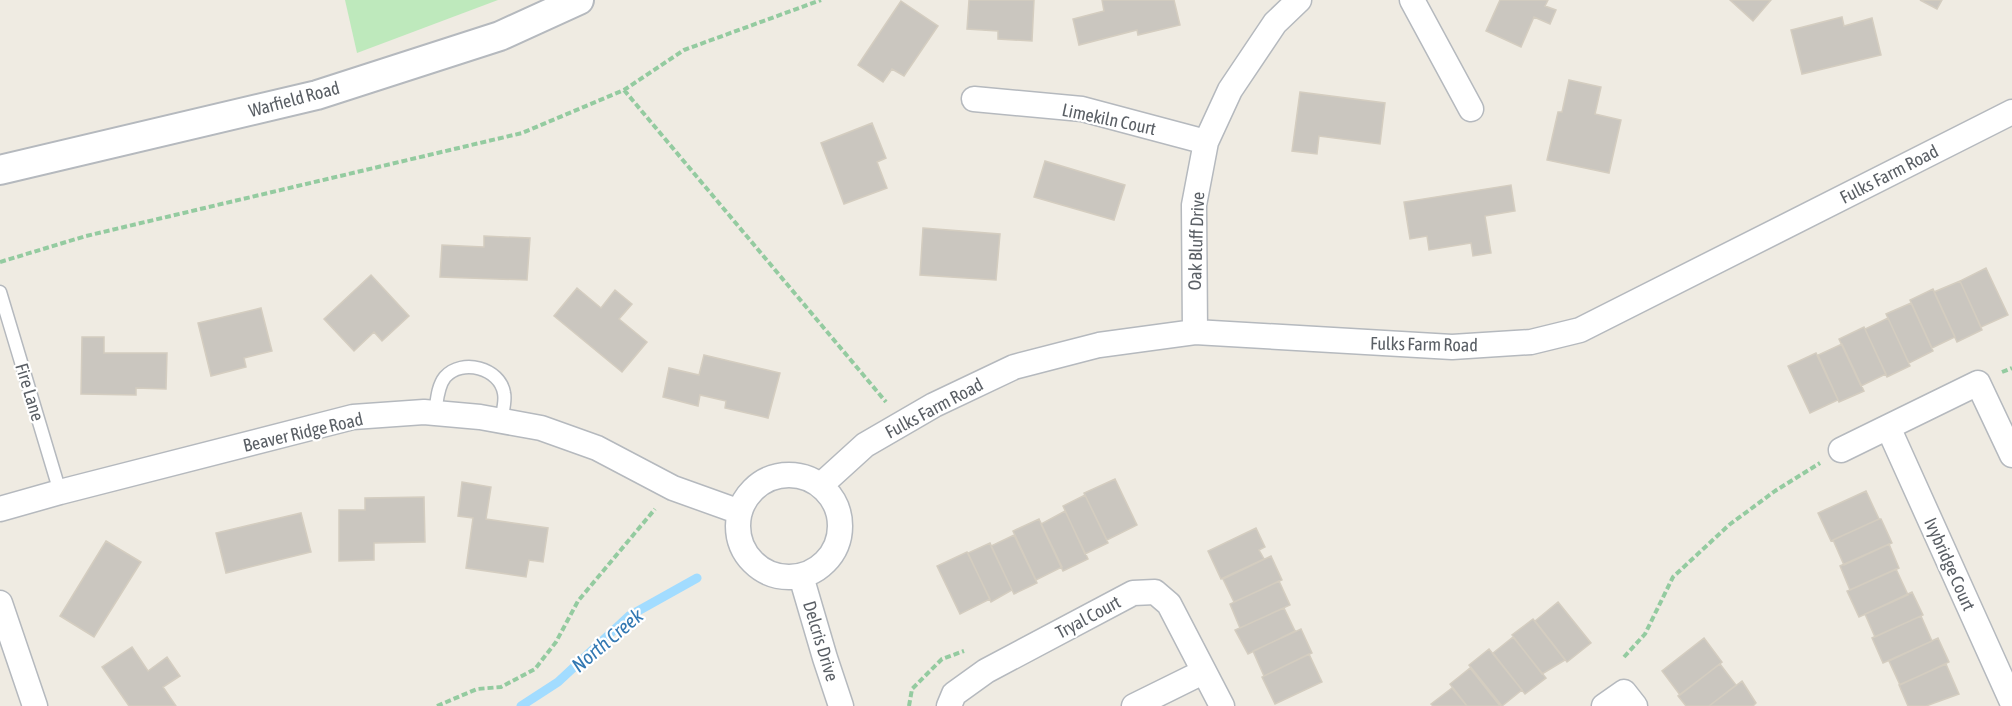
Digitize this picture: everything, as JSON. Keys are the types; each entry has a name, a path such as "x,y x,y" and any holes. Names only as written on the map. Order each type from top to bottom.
{"street":[{"name":"Warfield Road","path":"0,170 317,95 500,36 579,0"},
{"name":"Oak Bluff Drive","path":"1195,332 1194,205 1206,142 1230,90 1275,23 1299,0"},
{"path":"1412,0 1471,108"},
{"name":"Limekiln Court","path":"974,99 1082,110 1206,142"},
{"name":"Fulks Farm Road","path":"821,485 865,445 934,405 1014,367 1099,345 1195,332 1452,347 1531,342 1580,330 2012,112"},
{"path":"1841,450 1978,383 2012,454"},
{"name":"Beaver Ridge Road","path":"0,509 353,417 435,413 541,428 597,448 673,488 740,512"},
{"name":"Ivybridge Court","path":"1888,427 2012,702"},
{"path":"786,474 799,475 821,485 836,504 839,512 840,534 833,554 820,567 801,576 781,577 761,569 750,559 740,543 738,523 743,503 753,489 772,478 786,474"},
{"name":"Delcris Drive","path":"801,576 841,706"},
{"name":"Tryal Court","path":"949,706 954,694 986,671 1133,593 1155,592 1169,604 1222,706"},
{"path":"0,603 36,706"},
{"path":"1134,706 1203,672"},
{"path":"1604,706 1624,692 1635,706"}],"lane":[{"name":"Fire Lane","path":"0,292 60,492"},
{"path":"435,413 438,391 444,378 454,370 465,367 491,373 500,382 505,394 501,421"}],"path":[{"path":"0,262 86,236 522,133 624,90 684,50 821,0"},
{"path":"624,90 903,423"},
{"path":"1624,657 1645,634 1673,577 1729,525 1775,491 1841,450"},
{"path":"437,706 477,689 501,687 535,669 556,642 578,601 673,488"},
{"path":"909,706 912,689 942,659 964,651"}],"green space":[{"path":"345,0 498,0 357,53"}],"building":[{"path":"969,0 1034,0 1032,41 998,39 998,31 967,29"},
{"path":"1102,0 1174,0 1180,25 1138,35 1137,30 1079,45 1073,19 1104,11"},
{"path":"1500,0 1548,0 1545,6 1556,10 1550,24 1534,17 1521,47 1486,31"},
{"path":"1730,0 1771,0 1753,21"},
{"path":"1920,0 1942,0 1937,9"},
{"path":"901,1 938,26 904,76 892,69 883,82 858,65"},
{"path":"1842,17 1844,26 1872,18 1881,55 1802,74 1791,30"},
{"path":"1569,80 1601,87 1595,114 1621,120 1609,173 1547,160 1558,112 1562,112"},
{"path":"1300,92 1385,103 1380,144 1319,136 1317,154 1292,151"},
{"path":"872,123 886,158 877,162 887,188 844,204 821,143"},
{"path":"1045,161 1125,185 1114,220 1034,197"},
{"path":"1511,185 1515,211 1485,216 1491,253 1473,256 1471,243 1429,250 1427,236 1410,239 1404,202"},
{"path":"923,228 1000,234 996,280 920,275"},
{"path":"484,236 530,238 527,280 440,277 442,245 484,247"},
{"path":"1986,268 2008,315 1981,327 1960,281"},
{"path":"371,275 409,316 382,341 374,332 354,351 324,319"},
{"path":"1960,281 1982,330 1957,342 1934,292"},
{"path":"577,288 601,308 615,290 632,304 619,319 647,342 622,372 554,316"},
{"path":"1933,289 1955,337 1932,348 1910,300"},
{"path":"1911,303 1933,351 1909,363 1886,314"},
{"path":"261,308 272,351 244,358 246,367 211,376 198,323"},
{"path":"1888,318 1910,366 1887,377 1865,329"},
{"path":"1864,327 1886,374 1861,386 1839,339"},
{"path":"82,337 104,337 104,353 167,353 166,389 136,388 136,395 81,394"},
{"path":"1842,344 1864,391 1839,402 1818,355"},
{"path":"1816,353 1838,400 1810,413 1788,366"},
{"path":"704,355 780,373 768,418 725,408 726,401 700,395 698,406 663,397 669,368 699,375"},
{"path":"1115,479 1137,525 1107,540 1084,493"},
{"path":"462,482 491,487 486,519 548,528 543,562 529,560 526,577 466,568 473,518 458,516"},
{"path":"1866,491 1879,519 1831,541 1818,513"},
{"path":"1085,495 1108,543 1085,554 1063,506"},
{"path":"424,497 425,542 374,543 374,560 339,561 339,510 365,510 365,498"},
{"path":"1065,511 1088,559 1063,571 1041,524"},
{"path":"301,513 311,552 226,573 216,533"},
{"path":"1039,519 1062,567 1036,580 1013,531"},
{"path":"1879,519 1892,543 1844,565 1833,540"},
{"path":"1256,528 1265,547 1259,550 1264,559 1221,579 1208,551"},
{"path":"1014,535 1037,583 1014,594 991,546"},
{"path":"106,541 141,562 94,637 60,616"},
{"path":"990,543 1012,590 991,602 968,553"},
{"path":"1889,544 1899,568 1850,590 1840,566"},
{"path":"967,552 990,599 960,614 937,566"},
{"path":"1271,556 1282,580 1234,602 1223,579"},
{"path":"1896,569 1908,595 1859,617 1847,591"},
{"path":"1279,581 1290,605 1240,628 1230,604"},
{"path":"1912,592 1923,615 1875,637 1865,614"},
{"path":"1558,602 1591,643 1567,662 1535,621"},
{"path":"1284,608 1295,631 1248,654 1235,630"},
{"path":"1921,616 1932,641 1883,663 1872,638"},
{"path":"1533,619 1565,660 1542,674 1512,635"},
{"path":"1301,629 1312,653 1264,676 1253,651"},
{"path":"1513,637 1546,678 1525,694 1493,653"},
{"path":"1704,638 1722,662 1680,695 1662,671"},
{"path":"1938,638 1949,662 1900,685 1889,661"},
{"path":"132,647 148,671 167,657 180,676 163,687 176,706 129,706 102,667"},
{"path":"1489,649 1522,690 1502,706 1469,665"},
{"path":"1309,654 1322,682 1275,704 1262,677"},
{"path":"1720,664 1736,685 1709,706 1686,706 1678,696"},
{"path":"1946,664 1959,694 1926,706 1908,706 1899,685"},
{"path":"1470,668 1500,706 1467,706 1450,684"},
{"path":"1742,681 1756,703 1753,706 1709,706"},
{"path":"1452,688 1467,706 1433,706 1431,704"}],"waterway":[{"name":"North Creek","path":"521,706 558,682 629,616 697,578"}]}
